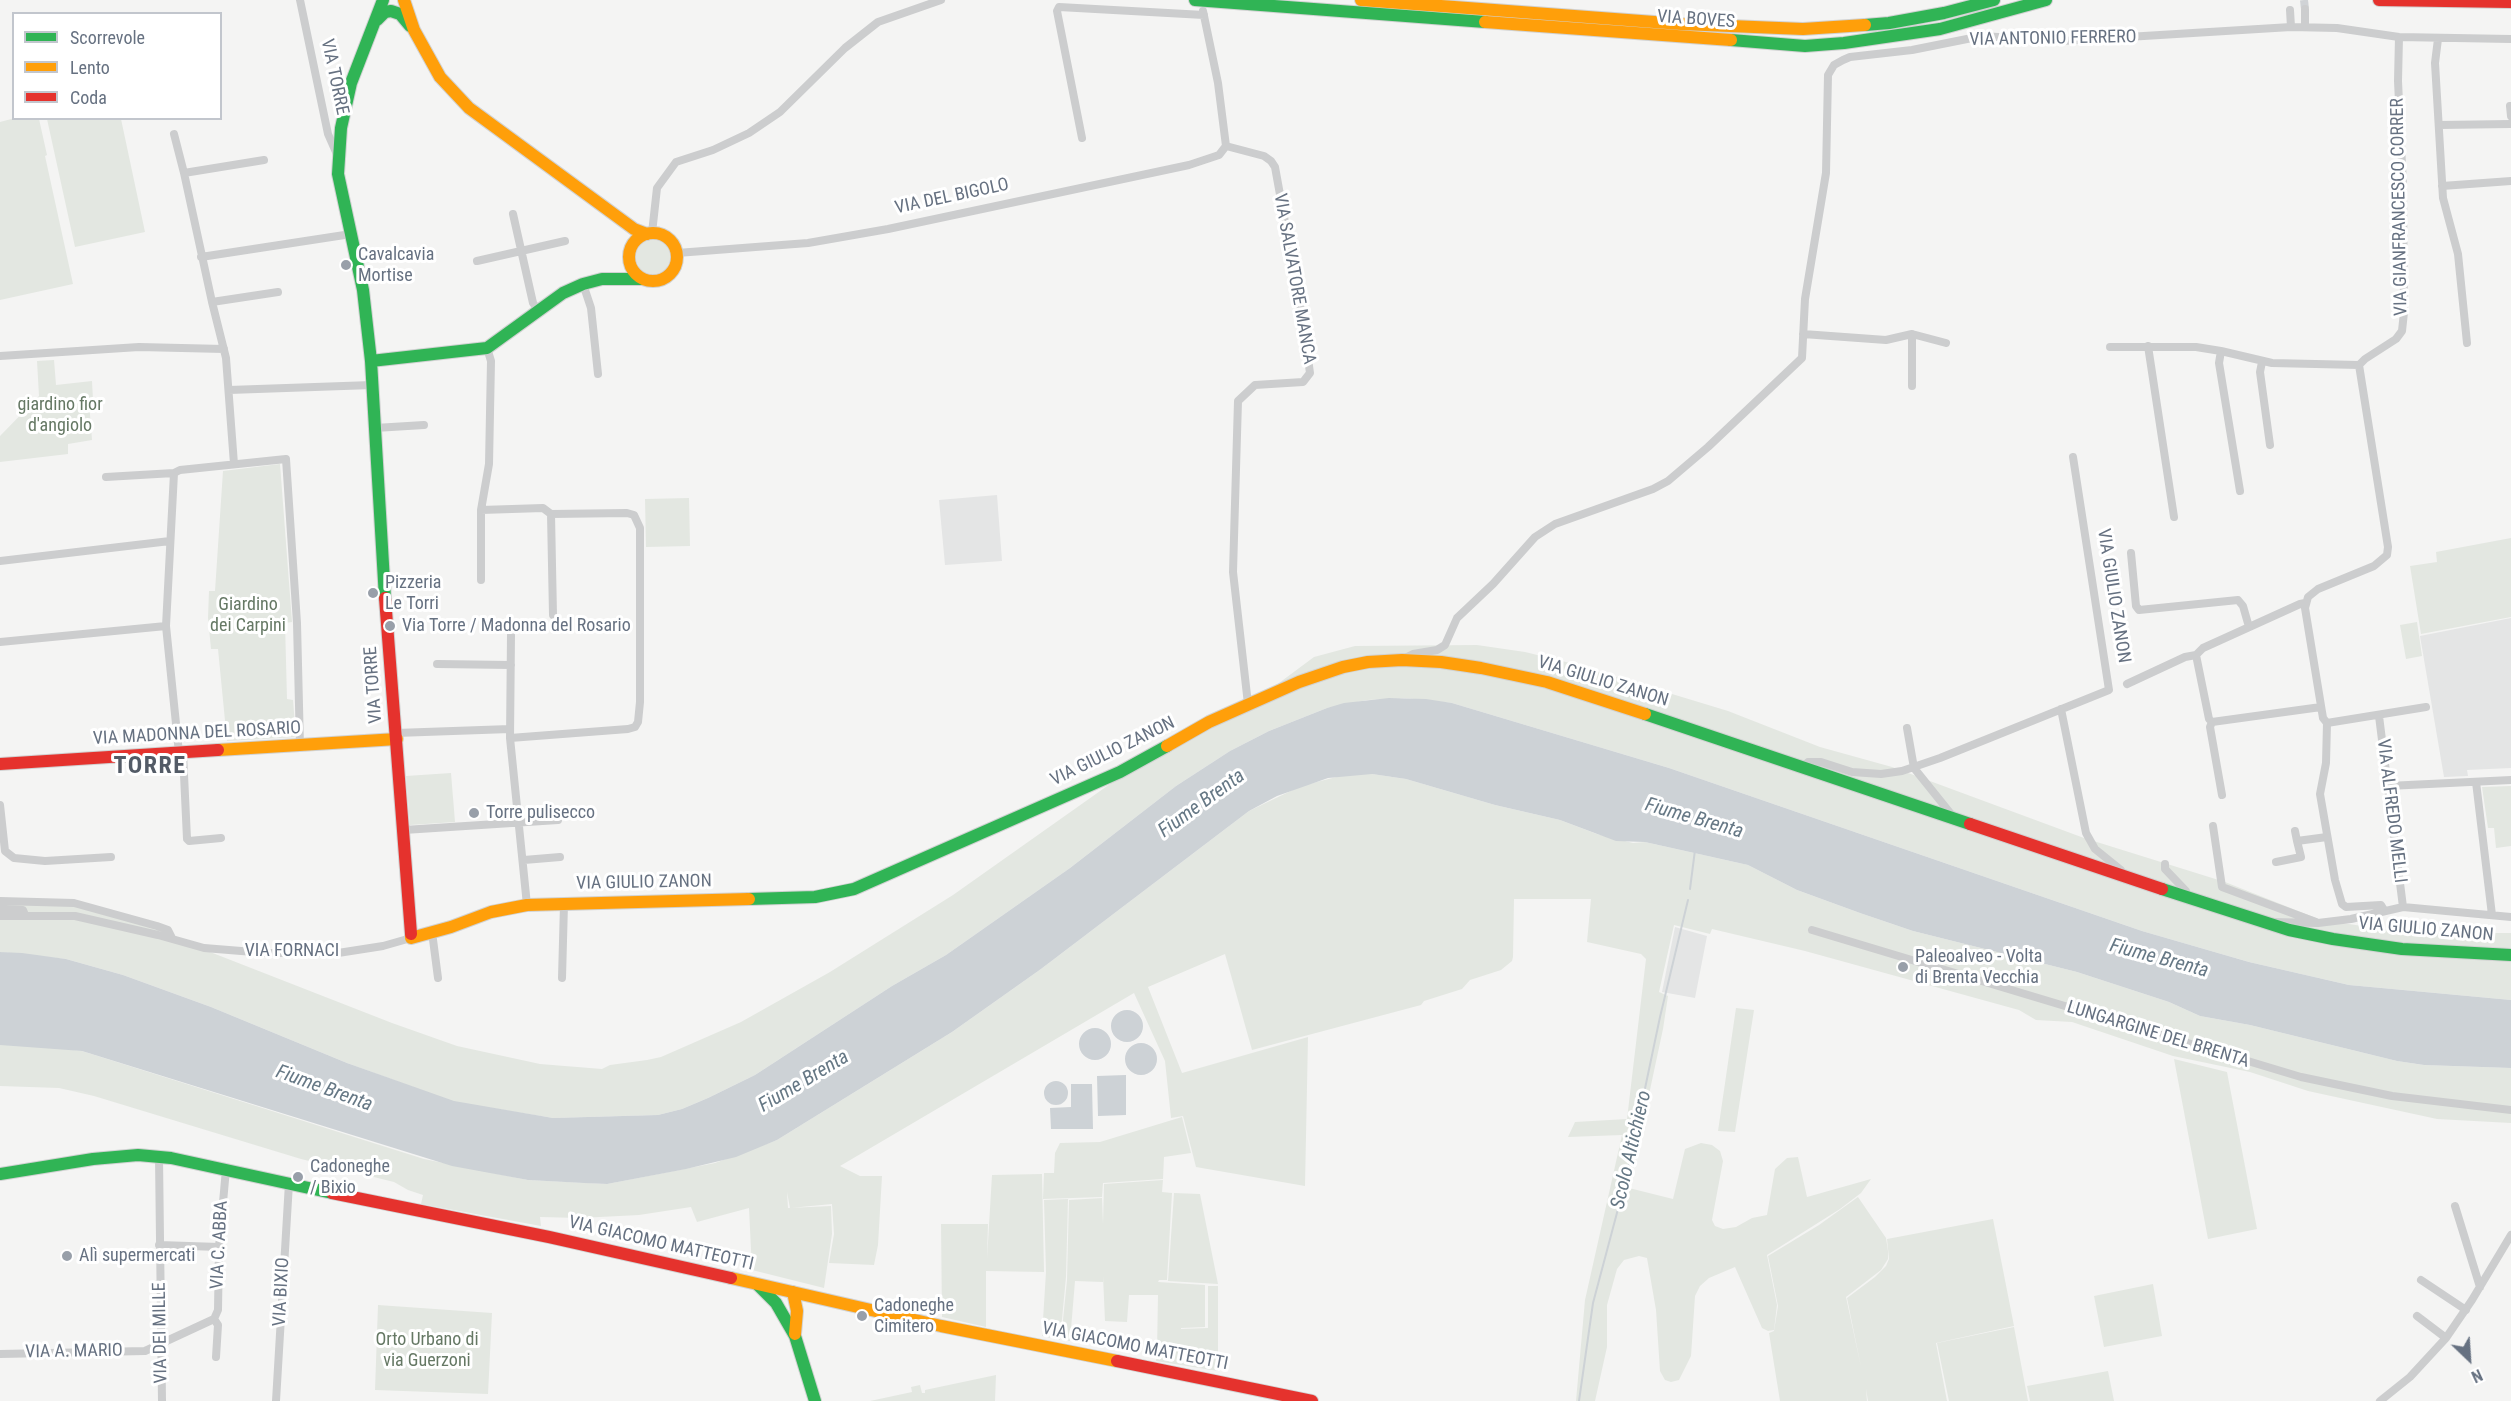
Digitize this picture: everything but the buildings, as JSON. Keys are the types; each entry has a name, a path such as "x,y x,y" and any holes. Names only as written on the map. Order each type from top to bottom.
{"main road":[{"path":"339,159 341,128 351,83 383,0"},
{"path":"371,360 447,354 487,348 563,293 583,284 602,279 627,281 642,279 652,282 668,277 677,264 677,253 670,240 662,235 634,229 469,108 440,77 414,30 404,0"},
{"name":"VIA BOVES","path":"1361,0 1741,28 1803,29 1861,27 1944,13 1994,0"},
{"name":"VIA BOVES","path":"1201,8 1384,15 1805,46 1856,42 1940,29 2046,0"},
{"path":"2379,0 2511,2"},
{"path":"375,23 384,12 391,11 400,14 414,30"},
{"name":"VIA TORRE","path":"339,159 338,174 363,290 371,360 411,938"},
{"path":"642,279 632,269 629,255 635,242 649,234"},
{"name":"VIA GIULIO ZANON","path":"411,938 491,912 527,905 815,897 854,889 1120,772 1209,722 1299,682 1343,667 1368,662 1402,660 1441,662 1481,668 1547,682 2269,924 2333,939 2380,946 2450,953 2511,955"},
{"name":"VIA MADONNA DEL ROSARIO","path":"0,764 300,746 397,736"},
{"name":"VIA GIACOMO MATTEOTTI","path":"0,1174 93,1159 138,1155 159,1157 549,1237 954,1329 1312,1401"},
{"path":"757,1284 783,1311 795,1335 815,1401"},
{"path":"783,1311 793,1292"},
{"path":"793,1292 797,1311 795,1335"},
{"path":"797,1311 813,1297"}],"street":[{"name":"VIA TORRE","path":"300,0 328,134 339,159"},
{"path":"649,234 657,188 676,162 713,150 749,133 780,112 845,48 878,22 941,0"},
{"path":"1082,138 1057,11 1059,7 1201,8 1218,83 1226,147"},
{"path":"2305,9 2306,26"},
{"path":"2290,10 2291,27"},
{"name":"VIA ANTONIO FERRERO","path":"1402,660 1407,655 1437,650 1445,645 1456,618 1493,584 1535,537 1555,524 1653,489 1680,471 1802,358 1805,299 1826,173 1827,82 1834,65 1850,57 1912,50 1982,36 2062,41 2306,26 2399,37 2511,39"},
{"name":"VIA GIANFRANCESCO CORRER","path":"2359,365 2396,339 2402,331 2404,252 2398,81 2399,37"},
{"path":"2438,39 2435,63 2442,186 2444,207 2458,254 2467,344"},
{"path":"2510,106 2511,116"},
{"path":"2439,125 2511,124"},
{"path":"174,134 224,349 234,464"},
{"name":"VIA DEL BIGOLO","path":"677,253 808,243 888,229 1189,165 1219,155 1226,147"},
{"name":"VIA SALVATORE MANCA","path":"1226,147 1264,156 1275,167 1310,373 1303,382 1255,385 1238,401 1233,572 1248,704"},
{"path":"184,173 264,160"},
{"path":"2442,186 2511,181"},
{"path":"513,214 533,303 538,310"},
{"path":"201,257 351,234"},
{"path":"477,261 565,241"},
{"path":"583,284 591,308 598,374"},
{"path":"212,302 278,292"},
{"path":"1803,334 1886,340 1912,334 1946,343"},
{"path":"1912,334 1912,386"},
{"path":"2148,346 2174,517"},
{"path":"2110,347 2148,346 2221,351 2262,362 2359,365 2388,547 2387,555 2374,566 2318,589 2305,603 2203,648 2196,655 2185,657 2127,684"},
{"path":"0,356 147,347 224,349"},
{"path":"481,580 481,510 489,464 491,362 487,348"},
{"path":"2221,351 2219,363 2240,491"},
{"path":"2262,362 2260,372 2271,445"},
{"path":"229,390 372,385"},
{"path":"375,428 424,425"},
{"name":"VIA GIULIO ZANON","path":"1803,767 1808,762 1821,762 1852,772 1881,774 1914,768 2108,692 2073,457"},
{"path":"106,477 174,473 286,459 297,622 300,746"},
{"path":"174,473 166,626 181,753 187,839 189,841 221,838"},
{"path":"397,736 628,729 634,727 640,716 638,520 634,515 627,513 551,514 543,508 481,510"},
{"path":"551,514 554,615"},
{"path":"0,561 170,541"},
{"path":"2131,553 2136,606 2139,610 2238,600 2243,606 2249,627"},
{"path":"2305,603 2323,718 2327,723 2326,763 2320,784 2327,837 2342,904 2350,908 2381,905 2384,910"},
{"path":"0,642 166,626"},
{"path":"511,635 510,733 527,905"},
{"path":"2196,655 2209,719 2212,722"},
{"path":"437,664 511,664"},
{"path":"2212,722 2321,706"},
{"path":"2327,723 2426,707"},
{"name":"VIA GIULIO ZANON","path":"2061,709 2086,833 2095,849 2121,870 2121,875"},
{"name":"VIA ALFREDO MELLI","path":"2379,716 2403,907"},
{"path":"2212,722 2210,728 2222,795"},
{"path":"1907,728 1914,768 1955,819"},
{"path":"2388,786 2511,780"},
{"path":"2476,782 2492,915"},
{"path":"0,805 5,851 14,858 45,861 111,856"},
{"path":"404,830 558,820"},
{"name":"VIA GIULIO ZANON","path":"2213,826 2222,887 2318,923"},
{"path":"2276,862 2301,857 2295,831"},
{"path":"2297,841 2327,837"},
{"path":"524,860 560,857"},
{"path":"2164,864 2171,877 2186,891 2187,898"},
{"name":"VIA FORNACI","path":"0,901 74,903 168,930 172,939"},
{"path":"562,978 564,903"},
{"name":"VIA GIULIO ZANON","path":"2269,924 2274,921 2318,923 2351,919 2403,907 2511,917"},
{"path":"0,909 23,910 25,915"},
{"name":"VIA FORNACI","path":"0,916 87,918 216,949 308,954 354,951 411,938"},
{"name":"LUNGARGINE DEL BRENTA","path":"1812,930 2301,1077 2392,1096 2511,1110"},
{"path":"432,932 438,978"},
{"name":"VIA DEI MILLE","path":"159,1157 162,1401"},
{"name":"VIA C. ABBA","path":"216,1357 218,1325 214,1319 218,1310 219,1247 226,1169"},
{"name":"VIA BIXIO","path":"276,1401 289,1183"},
{"path":"2455,1206 2480,1287"},
{"path":"2380,1401 2410,1377 2446,1338 2466,1310 2511,1235"},
{"path":"159,1245 219,1247"},
{"path":"2421,1280 2466,1310"},
{"path":"2417,1316 2446,1338"},
{"name":"VIA A. MARIO","path":"0,1354 145,1350 214,1319"}],"shaded area":[{"path":"997,495 1002,561 945,565 939,500"},
{"path":"2511,618 2511,768 2467,770 2468,776 2444,777 2420,636"},
{"path":"1675,927 1707,936 1695,998 1662,992"}],"green space":[{"path":"12,119 39,120 73,284 0,300 0,122"},
{"path":"47,120 121,120 145,232 75,247"},
{"path":"653,240 665,245 670,257 665,269 653,274 641,269 636,257 641,245"},
{"name":"giardino fior d'angiolo","path":"54,360 56,385 92,381 93,400 89,402 92,440 68,444 68,454 0,462 0,436 39,396 37,361"},
{"name":"Giardino dei Carpini","path":"280,464 292,622 285,623 287,699 293,700 296,737 227,741 218,649 211,649 208,618 209,591 215,591 223,471"},
{"path":"689,498 690,546 646,547 645,499"},
{"path":"2511,538 2511,617 2421,634 2410,566 2437,562 2436,552"},
{"path":"2417,622 2422,656 2406,659 2400,625"},
{"path":"1477,645 1525,652 1570,663 1728,711 1820,747 1892,767 2084,838 2225,882 2321,920 2411,933 2511,933 2511,1000 2349,985 2249,962 2142,931 1669,768 1452,703 1405,698 1367,700 1327,708 1269,731 1230,751 1176,786 1070,868 946,955 892,986 755,1075 682,1109 658,1115 553,1118 454,1102 347,1063 211,1007 123,975 66,959 0,952 0,903 76,904 144,922 205,950 457,1046 540,1064 602,1069 610,1065 647,1060 661,1057 741,1022 830,972 953,895 1127,772 1248,706 1314,657 1355,646"},
{"path":"451,773 455,822 410,825 406,776"},
{"path":"1348,774 1372,774 1406,779 1495,805 1560,820 1597,834 1633,843 1645,842 1748,865 1797,890 1913,931 2077,972 2169,1002 2200,1016 2250,1025 2397,1061 2424,1065 2511,1068 2511,1123 2437,1119 2308,1091 2250,1072 2173,1056 2072,1022 2036,1020 2019,1010 1805,951 1712,929 1710,934 1674,925 1659,992 1668,996 1663,1029 1629,1188 1673,1199 1685,1149 1701,1143 1712,1145 1720,1151 1723,1161 1712,1220 1715,1226 1723,1229 1736,1227 1752,1218 1767,1215 1775,1169 1787,1158 1798,1157 1807,1197 1871,1179 1861,1193 1840,1209 1767,1255 1777,1305 1774,1330 1768,1331 1762,1328 1735,1267 1709,1278 1700,1286 1695,1296 1691,1356 1679,1380 1671,1382 1665,1380 1660,1371 1656,1310 1647,1258 1639,1256 1624,1260 1617,1269 1607,1305 1607,1347 1595,1401 1576,1401 1585,1300 1622,1135 1568,1137 1575,1122 1627,1119 1646,959 1641,954 1587,942 1591,899 1514,899 1513,957 1512,961 1501,970 1470,980 1462,989 1424,1001 1421,1005 1252,1050 1225,954 1148,987 1182,1073 1308,1037 1305,1186 1196,1167 1183,1116 1171,1118 1165,1061 1134,993 840,1166 860,1176 882,1176 878,1245 874,1265 829,1263 834,1234 832,1204 792,1208 831,1206 832,1234 824,1288 752,1270 749,1208 697,1222 691,1207 639,1215 580,1218 540,1217 541,1226 421,1204 423,1195 394,1182 301,1159 94,1096 59,1088 0,1086 0,1045 30,1045 82,1051 424,1159 528,1180 607,1184 715,1163 777,1140 952,1032 1041,969 1249,811 1301,786"},
{"path":"2511,786 2511,846 2496,848 2494,828 2488,828 2482,787"},
{"path":"1736,1008 1754,1010 1735,1132 1718,1131"},
{"path":"2174,1059 2227,1072 2257,1229 2208,1239"},
{"path":"1182,1117 1191,1153 1164,1157 1163,1179 1103,1183 1102,1197 1043,1199 1044,1173 1054,1173 1055,1153 1060,1143 1100,1142"},
{"path":"1042,1174 1044,1272 986,1271 986,1327 942,1317 941,1224 988,1224 987,1259 992,1175"},
{"path":"1163,1180 1162,1192 1172,1193 1167,1280 1158,1282 1205,1285 1205,1327 1181,1329 1208,1328 1208,1286 1218,1286 1218,1371 1156,1361 1157,1352 1181,1352 1157,1351 1158,1295 1129,1295 1127,1322 1105,1321 1103,1276 1103,1282 1075,1281 1070,1341 1061,1340 1067,1280 1069,1200 1102,1198 1103,1224 1104,1184"},
{"path":"1174,1193 1200,1194 1218,1284 1168,1281"},
{"path":"1858,1197 1886,1238 1888,1251 1888,1259 1881,1270 1846,1297 1861,1367 1847,1298 1886,1266 1889,1259 1887,1239 1993,1219 2014,1326 1936,1343 1947,1401 1868,1401 1866,1389 1867,1401 1780,1401 1769,1333 1774,1331 1778,1306 1768,1256 1819,1225"},
{"path":"1068,1199 1066,1277 1060,1340 1042,1336 1046,1272 1044,1200"},
{"path":"2153,1284 2162,1336 2104,1347 2094,1296"},
{"name":"Orto Urbano di via Guerzoni","path":"378,1305 492,1313 488,1394 375,1390"},
{"path":"2014,1327 2028,1401 1949,1401 1937,1343"},
{"path":"2108,1371 2114,1401 2030,1401 2027,1386"},
{"path":"996,1375 995,1401 870,1401 912,1392 911,1387 920,1385 922,1393 925,1393 925,1390"}],"water":[{"name":"Fiume Brenta","path":"1389,698 1426,699 1452,703 1669,768 2142,931 2249,962 2349,985 2511,1000 2511,1068 2424,1065 2397,1061 2250,1025 2200,1016 2169,1002 2077,972 1913,931 1797,890 1748,865 1645,842 1616,841 1560,820 1495,805 1406,779 1372,774 1328,778 1277,796 1249,811 1041,969 952,1032 777,1140 736,1157 686,1169 607,1184 528,1180 452,1166 82,1051 0,1045 0,952 22,953 66,959 123,975 211,1007 347,1063 454,1101 553,1118 658,1115 682,1109 755,1075 892,986 946,955 1070,868 1176,786 1230,751 1269,731 1327,708 1344,703"},
{"path":"1127,1010 1138,1015 1143,1026 1138,1037 1127,1042 1116,1037 1111,1026 1116,1015"},
{"path":"1095,1028 1106,1033 1111,1044 1106,1055 1095,1060 1084,1055 1079,1044 1084,1033"},
{"path":"1141,1043 1152,1048 1157,1059 1152,1070 1141,1075 1130,1070 1125,1059 1130,1048"},
{"path":"1126,1075 1126,1115 1098,1116 1097,1076"},
{"path":"1056,1081 1061,1082 1067,1088 1067,1098 1061,1104 1056,1105 1051,1104 1045,1098 1044,1093 1045,1088 1051,1082"},
{"path":"1071,1084 1092,1084 1093,1129 1051,1129 1050,1108 1071,1107"}],"waterway":[{"name":"Scolo Altichiero","path":"1690,889 1695,850"},
{"name":"Scolo Altichiero","path":"1579,1401 1593,1303 1626,1179 1660,1017 1688,900"}],"tunnel":[{"path":"2304,0 2305,9"}],"traffic: fast":[{"path":"383,0 351,83 341,128 338,174 363,290 371,361 385,598"},
{"path":"1195,0 1485,22"},
{"path":"1865,25 1944,13 1994,0"},
{"path":"1731,40 1805,46 1844,43 1940,29 2046,0"},
{"path":"377,20 385,12 391,11 400,14 410,26"},
{"path":"371,361 487,348 563,293 583,284 602,279 642,279"},
{"path":"1645,714 1970,824"},
{"path":"749,899 815,897 854,889 1120,772 1167,746"},
{"path":"2162,889 2289,930 2333,939 2402,949 2511,955"},
{"path":"0,1174 93,1159 138,1155 171,1158 332,1193"},
{"path":"758,1285 776,1303 795,1336 815,1401"}],"traffic: slow":[{"path":"404,0 414,30 440,77 469,108 634,229 647,234"},
{"path":"1361,0 1681,24 1803,29 1865,25"},
{"path":"1485,22 1731,40"},
{"path":"648,233 658,233 670,240 677,252 677,257 677,262 670,274 658,281 648,281 633,270 629,262 629,252 640,237 648,233"},
{"path":"1167,746 1209,722 1299,682 1343,667 1368,662 1402,660 1441,662 1481,668 1547,682 1645,714"},
{"path":"218,750 397,739"},
{"path":"411,934 411,938 451,927 491,912 527,905 749,899"},
{"path":"731,1278 941,1326 1117,1361"},
{"path":"793,1292 797,1311 795,1334"}],"traffic: jam":[{"path":"2379,0 2511,2"},
{"path":"385,598 411,934"},
{"path":"0,764 218,750"},
{"path":"1970,824 2162,889"},
{"path":"332,1193 549,1237 731,1278"},
{"path":"1117,1361 1312,1401"}],"place":[{"name":"Cavalcavia Mortise","path":"346,265"},
{"name":"Pizzeria Le Torri","path":"373,593"},
{"name":"Via Torre / Madonna del Rosario","path":"390,626"},
{"name":"Torre pulisecco","path":"474,813"},
{"name":"Paleoalveo - Volta di Brenta Vecchia","path":"1903,967"},
{"name":"Cadoneghe / Bixio","path":"298,1177"},
{"name":"Alì supermercati","path":"67,1256"},
{"name":"Cadoneghe Cimitero","path":"862,1316"}],"district":[{"name":"TORRE","path":"150,767"}]}
